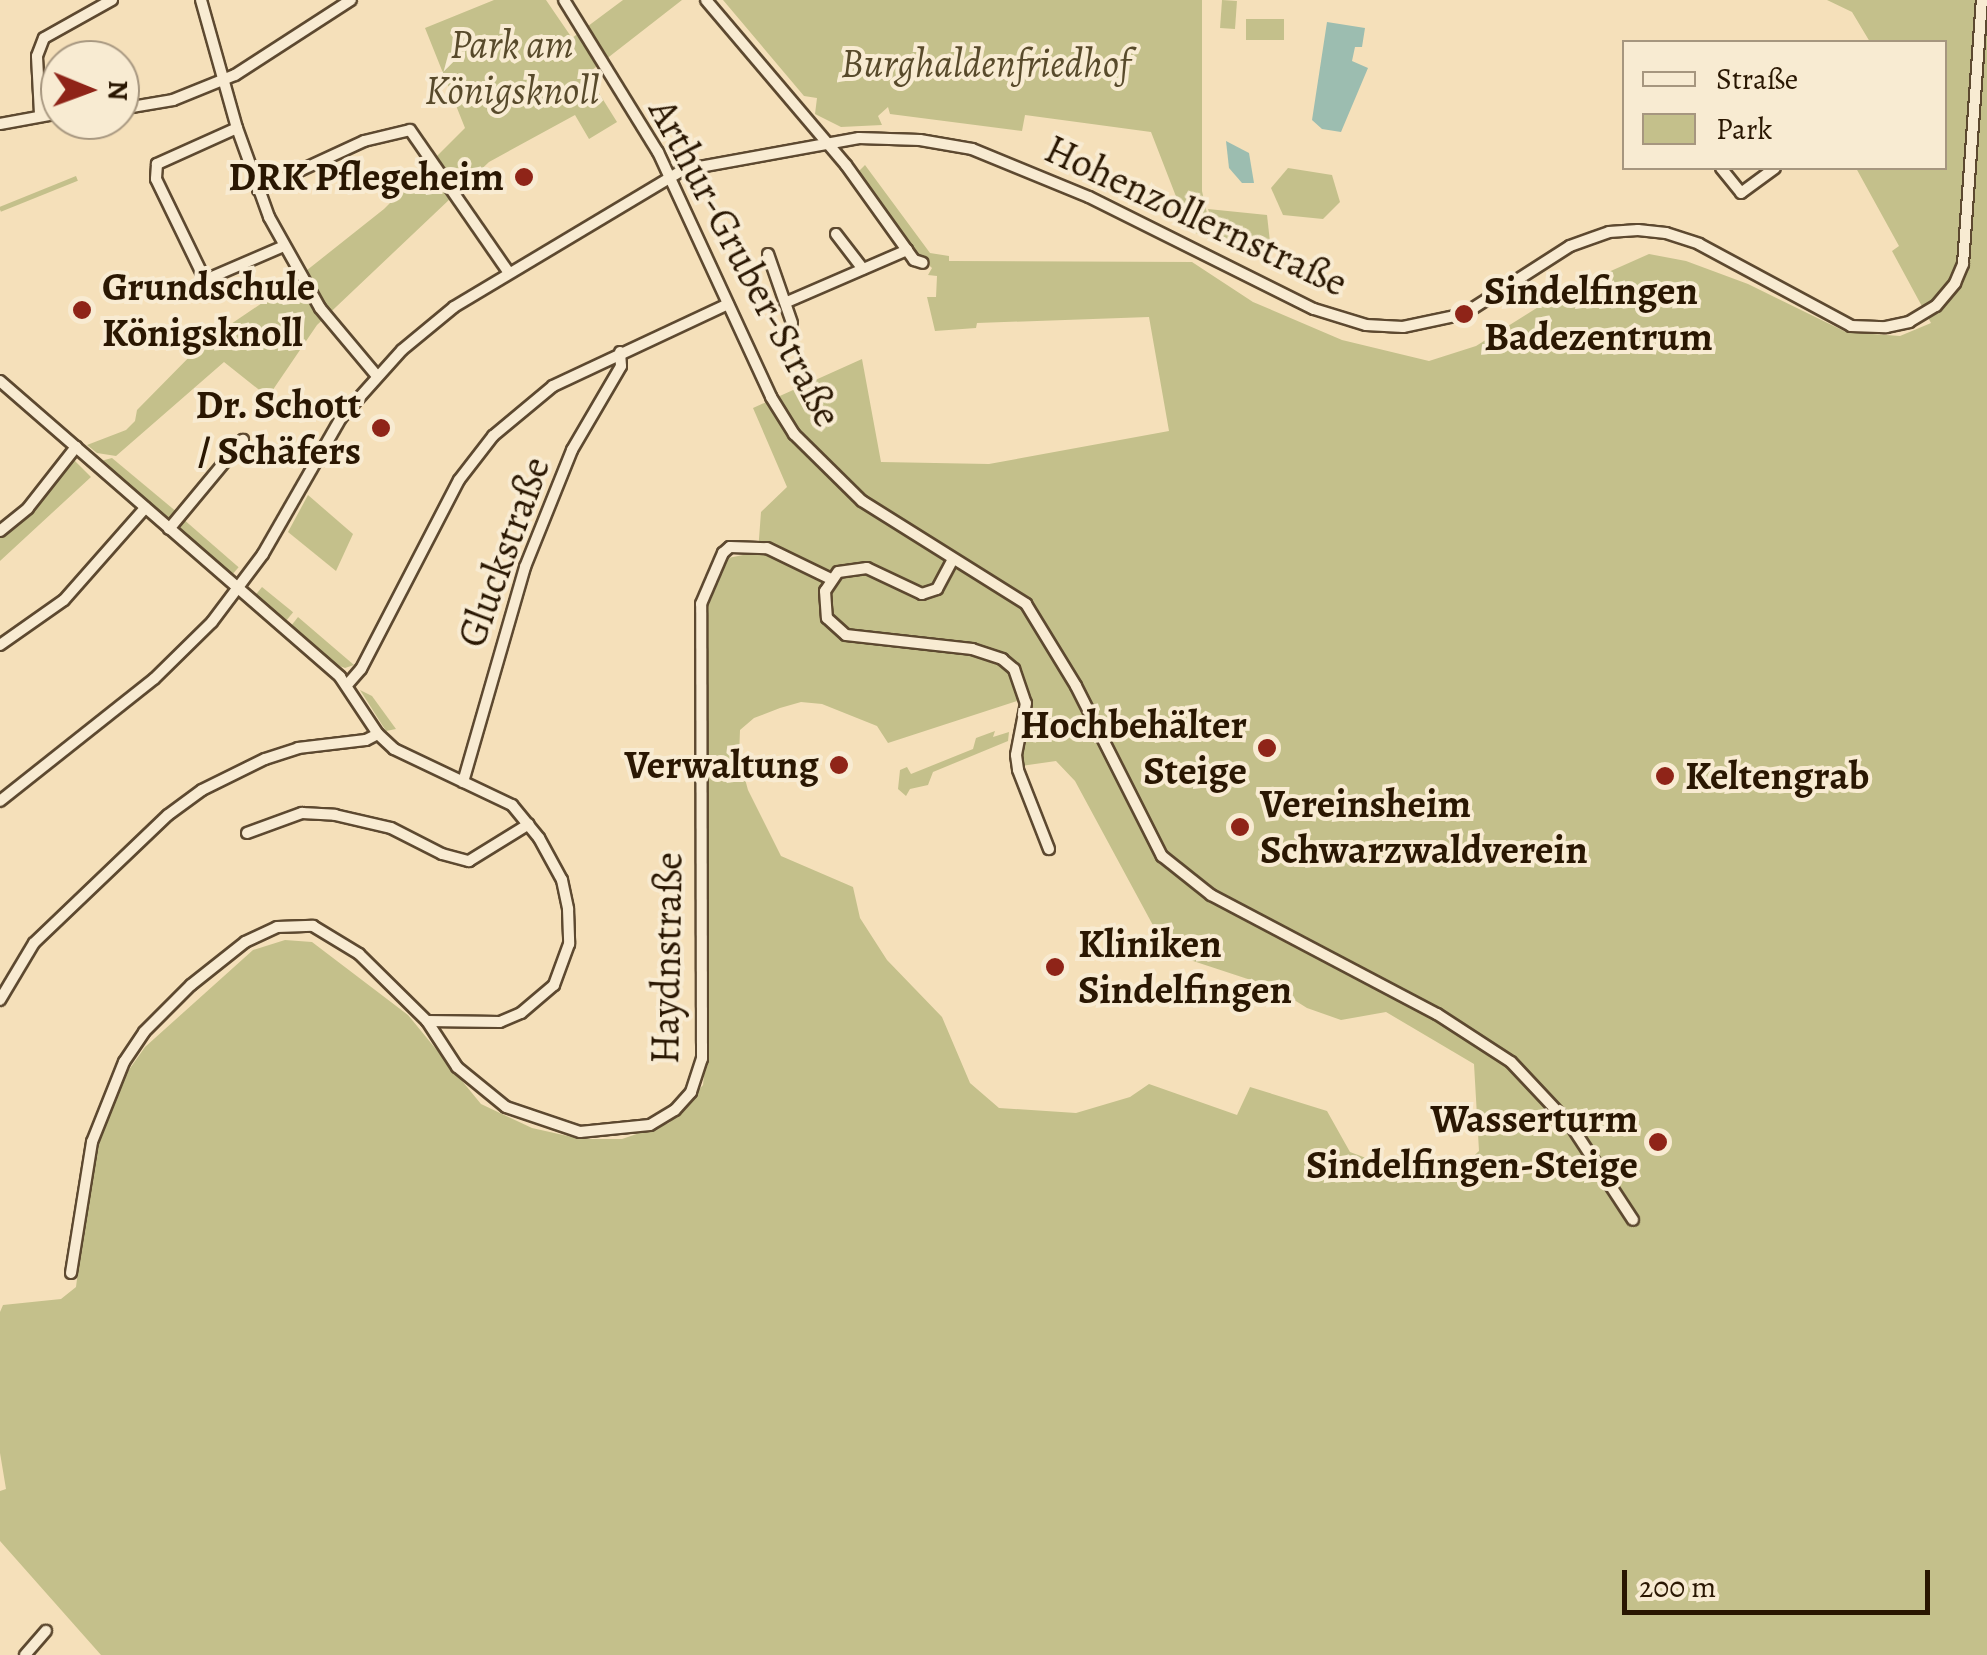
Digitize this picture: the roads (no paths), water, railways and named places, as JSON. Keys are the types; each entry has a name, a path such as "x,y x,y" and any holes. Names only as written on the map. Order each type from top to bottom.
{"street":[{"path":"43,40 112,0"},
{"path":"201,0 237,128 258,190 284,246 338,333 377,376"},
{"path":"140,106 173,100 224,80 350,0"},
{"name":"Arthur-Gruber-Straße","path":"564,0 669,176 772,397 812,455 862,500 1017,595 1036,617 1112,755 1150,838 1174,869 1211,895 1437,1014 1511,1062 1572,1128 1633,1220"},
{"path":"706,0 907,250 923,263"},
{"name":"Hohenzollernstraße","path":"0,801 161,672 240,590 342,418 377,376 443,316 508,273 689,167 824,142 920,140 992,155 1089,196 1314,309 1366,326 1419,325 1464,314 1570,246 1609,232 1638,230 1666,232 1699,244 1851,326 1886,328 1909,322 1936,306 1963,264 1982,0"},
{"path":"0,124 40,114 40,48"},
{"path":"237,128 157,164 156,179 204,280 284,246"},
{"path":"258,190 364,141 410,130 508,273"},
{"path":"1724,170 1741,193 1772,170"},
{"path":"836,234 863,269"},
{"path":"787,302 907,250"},
{"path":"768,254 792,324"},
{"path":"347,685 361,669 474,458 539,395 620,352 728,304"},
{"name":"Gluckstraße","path":"462,782 524,568 572,450 618,372 620,352"},
{"path":"0,381 347,685 378,734 414,761 512,805 529,824 555,865 566,895 569,944 560,976 537,1002 500,1022 427,1021"},
{"path":"169,529 243,440"},
{"path":"0,531 28,508 76,447"},
{"path":"0,645 64,600 145,508"},
{"name":"Haydnstraße","path":"71,1273 92,1142 114,1082 144,1032 191,985 245,942 277,927 325,930 378,970 427,1021 457,1067 489,1097 556,1128 623,1130 662,1121 683,1102 702,1059 701,604 723,553 730,547 766,548 831,579"},
{"path":"952,558 943,582 931,593 914,592 867,568 847,568 831,579 824,610 831,624 846,635 972,649 1014,668 1026,703 1016,755 1018,770 1048,849"},
{"path":"0,1000 27,952 56,920 168,815 202,790 265,758 298,748 366,740 378,734"},
{"path":"248,832 302,813 334,815 392,828 442,854 469,861 529,824"},
{"path":"26,1655 46,1632"}],"place":[{"name":"DRK Pflegeheim","path":"524,177"},
{"name":"Grundschule Königsknoll","path":"82,310"},
{"name":"Sindelfingen Badezentrum","path":"1464,314"},
{"name":"Dr. Schott / Schäfers","path":"381,428"},
{"name":"Hochbehälter Steige","path":"1267,748"},
{"name":"Verwaltung","path":"839,765"},
{"name":"Keltengrab","path":"1665,776"},
{"name":"Vereinsheim Schwarzwaldverein","path":"1240,827"},
{"name":"Kliniken Sindelfingen","path":"1055,967"},
{"name":"Wasserturm Sindelfingen-Steige","path":"1658,1142"}],"park label":[{"name":"Burghaldenfriedhof","path":"985,64"},
{"name":"Park am Königsknoll","path":"512,68"}]}
